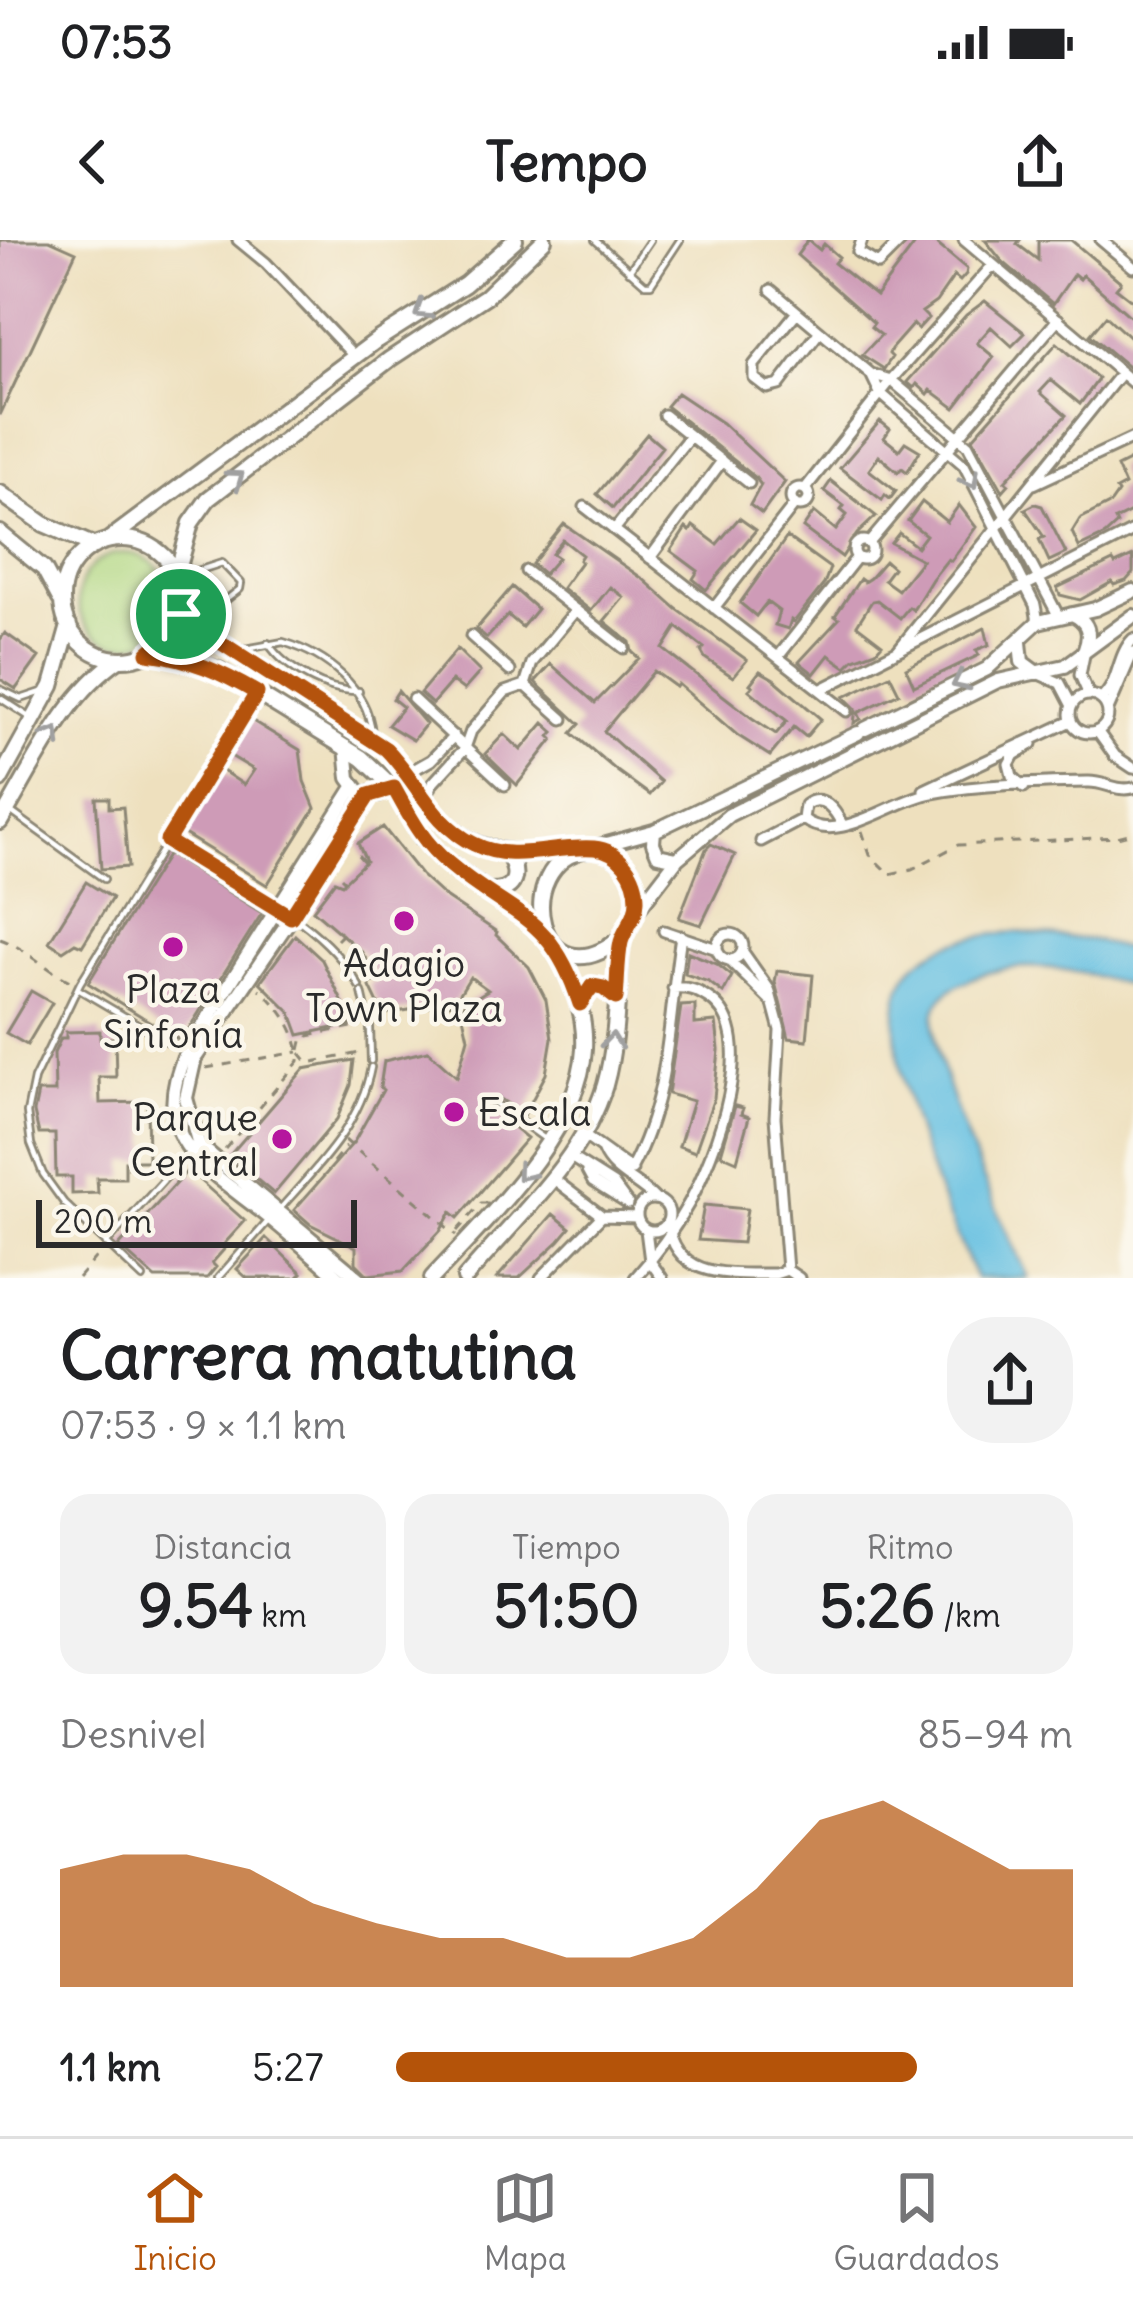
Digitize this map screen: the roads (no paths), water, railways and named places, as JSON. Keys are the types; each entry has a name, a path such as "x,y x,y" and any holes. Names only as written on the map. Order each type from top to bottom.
{"main road":[{"path":"63,604 67,576 83,554 355,357 465,284 515,240"},
{"path":"177,575 191,523 208,499 390,359 486,296 544,240"},
{"path":"0,494 44,524 101,544 124,539 155,549 177,575 182,597 199,622 236,652 372,739 408,773 425,801 458,835 507,854 589,849 620,860 633,875 637,911 621,938 596,955 560,951"},
{"path":"0,533 44,569 69,626 90,649 119,658"},
{"path":"148,653 174,630 182,597"},
{"path":"7,811 0,781 52,686 69,626"},
{"path":"7,811 75,698 119,658 148,653 207,666 346,747 394,788 422,837 445,862 543,931 560,951 580,1004 584,1048 570,1106 550,1142 432,1278"},
{"path":"543,931 544,887 555,869 589,849"},
{"path":"489,891 501,891 514,881 515,869 507,854"},
{"path":"465,1278 583,1135 607,1079 621,938"},
{"path":"580,1004 592,986 616,998"}],"street":[{"path":"238,240 355,357"},
{"path":"862,240 858,251 878,264 902,240"},
{"path":"964,240 1133,383"},
{"path":"1101,240 1133,267"},
{"path":"714,608 795,504 808,502 805,489 880,393 993,265"},
{"path":"771,290 871,374 891,380 960,436 1038,580 1065,614 1088,628 1080,675 1089,695 1101,699 1108,710"},
{"path":"797,312 754,365 754,378 766,388 779,385 820,332"},
{"path":"778,657 857,557 870,556 868,543 1058,320"},
{"path":"898,650 1121,373"},
{"path":"871,374 880,393 964,465 1038,622"},
{"path":"664,415 749,483"},
{"path":"614,530 690,436"},
{"path":"1029,487 1133,438"},
{"path":"650,558 722,461"},
{"path":"585,507 848,711"},
{"path":"820,689 1133,531"},
{"path":"526,571 624,648"},
{"path":"589,849 654,832 987,669 1038,622 1095,609 1133,591"},
{"path":"525,685 532,662 576,610"},
{"path":"637,911 676,859 729,815 998,681 1065,666 1133,616"},
{"path":"471,636 510,671"},
{"path":"1071,721 1084,732 1097,731 1106,723 1133,639"},
{"path":"1020,642 1020,659 1037,674 1060,683 1072,706 1071,721"},
{"path":"1101,699 1128,655"},
{"path":"505,692 510,671 532,662"},
{"path":"425,801 438,777 465,748 471,731 505,692 525,685"},
{"path":"525,685 563,719"},
{"path":"1072,706 1089,695"},
{"path":"413,699 505,784"},
{"path":"881,721 889,737"},
{"path":"803,818 821,828 843,826 1071,721"},
{"path":"1024,787 1009,771 1010,759 1051,730"},
{"path":"408,773 427,764 453,737 471,731"},
{"path":"1097,731 1115,756 1133,768"},
{"path":"854,754 857,733"},
{"path":"346,747 347,771 354,787 369,795"},
{"path":"427,764 438,777"},
{"path":"913,796 1092,782 1133,788"},
{"path":"285,913 354,787"},
{"path":"358,1278 198,1150 188,1111 190,1060 369,795 394,788"},
{"path":"803,818 805,806 817,800 830,807 843,826"},
{"path":"761,841 803,818"},
{"path":"654,832 657,853 664,859 676,859"},
{"path":"664,931 717,949 775,1005"},
{"path":"717,949 722,937 734,934 775,1005 780,1054 776,1117 788,1270"},
{"path":"631,1168 653,1121 666,1072 681,936"},
{"path":"729,960 743,952"},
{"path":"635,1278 670,1236 691,1200 722,1122 734,1034 715,1001 687,986 673,988"},
{"path":"583,1135 631,1168 638,1180"},
{"path":"603,1151 607,1162 638,1180 660,1201 678,1257 698,1272 776,1274 788,1270"},
{"path":"568,1156 637,1215 646,1230 650,1261 662,1278"},
{"path":"551,1177 602,1216"},
{"path":"637,1215 644,1202 691,1200"},
{"path":"275,1214 339,1278"},
{"path":"541,1278 602,1216 637,1215"},
{"path":"646,1230 662,1229 668,1221"},
{"path":"788,1270 800,1278"}],"lane":[{"path":"595,240 646,284 651,284 680,240"},
{"path":"604,248 611,240"},
{"path":"629,271 650,240"},
{"path":"177,575 222,563 241,583 240,589 199,622"},
{"path":"268,643 278,657 326,685 358,691"},
{"path":"236,652 268,643 292,644 341,674 358,691 370,715 372,739"},
{"path":"0,689 21,699 52,686"},
{"path":"143,1278 43,1174 31,1144 27,1113 34,1079 76,988 257,693"},
{"path":"0,698 33,720"},
{"path":"7,811 104,879"},
{"path":"167,841 332,947 360,988 370,1027 371,1064 358,1109 341,1137 218,1278"},
{"path":"76,988 190,1060"},
{"path":"496,1105 550,1142"},
{"path":"106,1244 198,1150"}],"water":[{"path":"1016,932 1093,940 1133,951 1133,986 1052,968 1011,968 965,981 938,1003 935,1030 953,1100 1028,1278 976,1278 914,1121 896,1031 899,994 912,968 935,951 974,937"}],"place":[{"name":"Adagio Town Plaza","path":"404,921"},
{"name":"Plaza Sinfonía","path":"173,947"},
{"name":"Escala","path":"454,1112"},
{"name":"Parque Central","path":"282,1139"}]}
